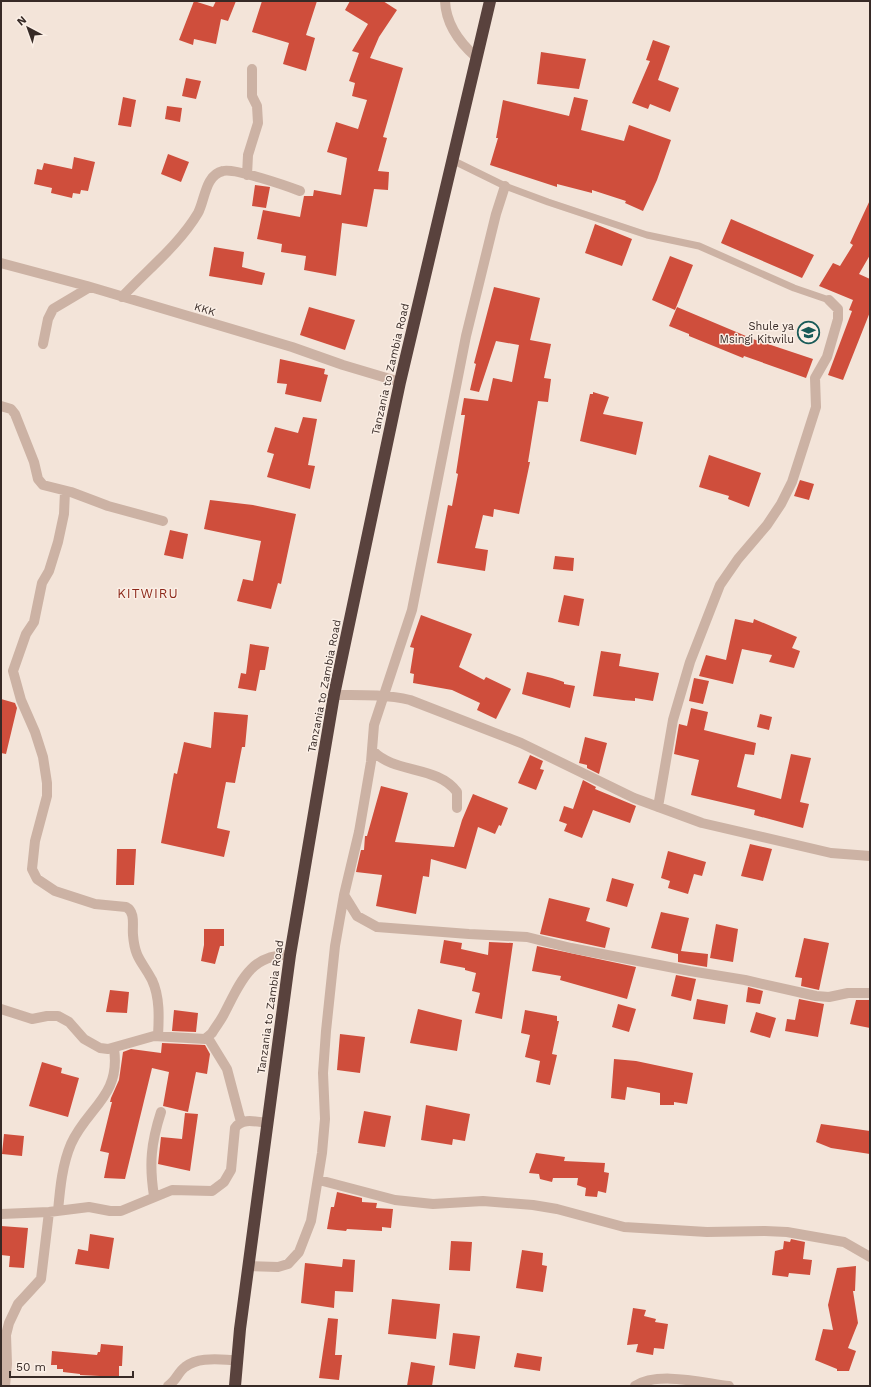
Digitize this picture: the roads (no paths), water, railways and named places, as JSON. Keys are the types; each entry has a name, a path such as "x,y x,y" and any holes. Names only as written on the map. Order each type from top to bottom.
{"highway":[{"name":"Tanzania to Zambia Road","path":"235,1386 248,1266 290,955 334,695 400,382 490,1"}],"street":[{"path":"444,1 453,29 462,44 476,57"},
{"path":"247,175 248,156 258,123 258,110 252,96 252,69"},
{"path":"122,297 192,223 199,212 208,184 213,177 224,170 247,175 300,191"},
{"path":"248,1266 278,1267 288,1264 296,1256 305,1241 311,1221 319,1180 325,1120 323,1073 327,1016 331,994 335,946 344,895 359,832 373,752 374,725 412,610 440,464 459,378 466,336 496,214 505,186"},
{"name":"KKK","path":"1,263 90,287 292,347 343,365 400,382"},
{"path":"44,344 48,319 53,309 90,287"},
{"path":"658,807 673,720 690,662 714,599 727,574 767,525 781,504 800,458 816,407 815,378 827,357 838,319 838,309 829,300"},
{"path":"1,406 11,409 15,414 30,450 40,482 47,487 65,491 108,506 163,521"},
{"path":"65,491 64,514 58,542 49,571 42,583 34,622 26,634 13,672 21,700 43,757 47,783 47,796 35,841 32,869 37,879 55,892 95,904 126,907 130,910 132,915 134,944 137,958 152,981 157,995 158,1036"},
{"path":"334,695 384,696 410,700 521,743 634,798 702,823 744,834 831,853 870,856"},
{"path":"373,752 387,762 447,781 457,792 457,808"},
{"path":"344,895 358,916 377,927 469,934 527,936 571,948 745,980 816,996 828,997 848,993 870,993"},
{"path":"208,1038 226,1012 236,988 247,973 261,961 274,956 290,955"},
{"path":"1,1009 32,1019 47,1016 58,1016 69,1022 80,1036 100,1048 114,1049 137,1039 158,1036 195,1039 208,1038"},
{"path":"208,1038 227,1069 241,1122"},
{"path":"5,1386 7,1364 6,1335 9,1323 18,1304 41,1279 53,1211 71,1143 100,1103 111,1082 116,1064 114,1049"},
{"path":"154,1196 151,1170 152,1142 161,1112"},
{"path":"1,1214 89,1207 110,1211 123,1210 154,1196 172,1190 208,1192 224,1182 231,1170 235,1128 241,1122 247,1121 268,1123"},
{"path":"319,1180 396,1200 433,1204 483,1201 533,1205 558,1209 624,1227 707,1232 787,1232 844,1242 870,1257"},
{"path":"168,1386 184,1368 196,1361 210,1359 237,1360"},
{"path":"635,1386 658,1379 729,1386"}],"lane":[{"path":"452,160 505,186 548,202 647,235 699,246 794,288 829,300"}],"place":[{"name":"Shule ya Msingi Kitwilu","path":"809,332"}],"district":[{"name":"KITWIRU","path":"148,593"}]}
